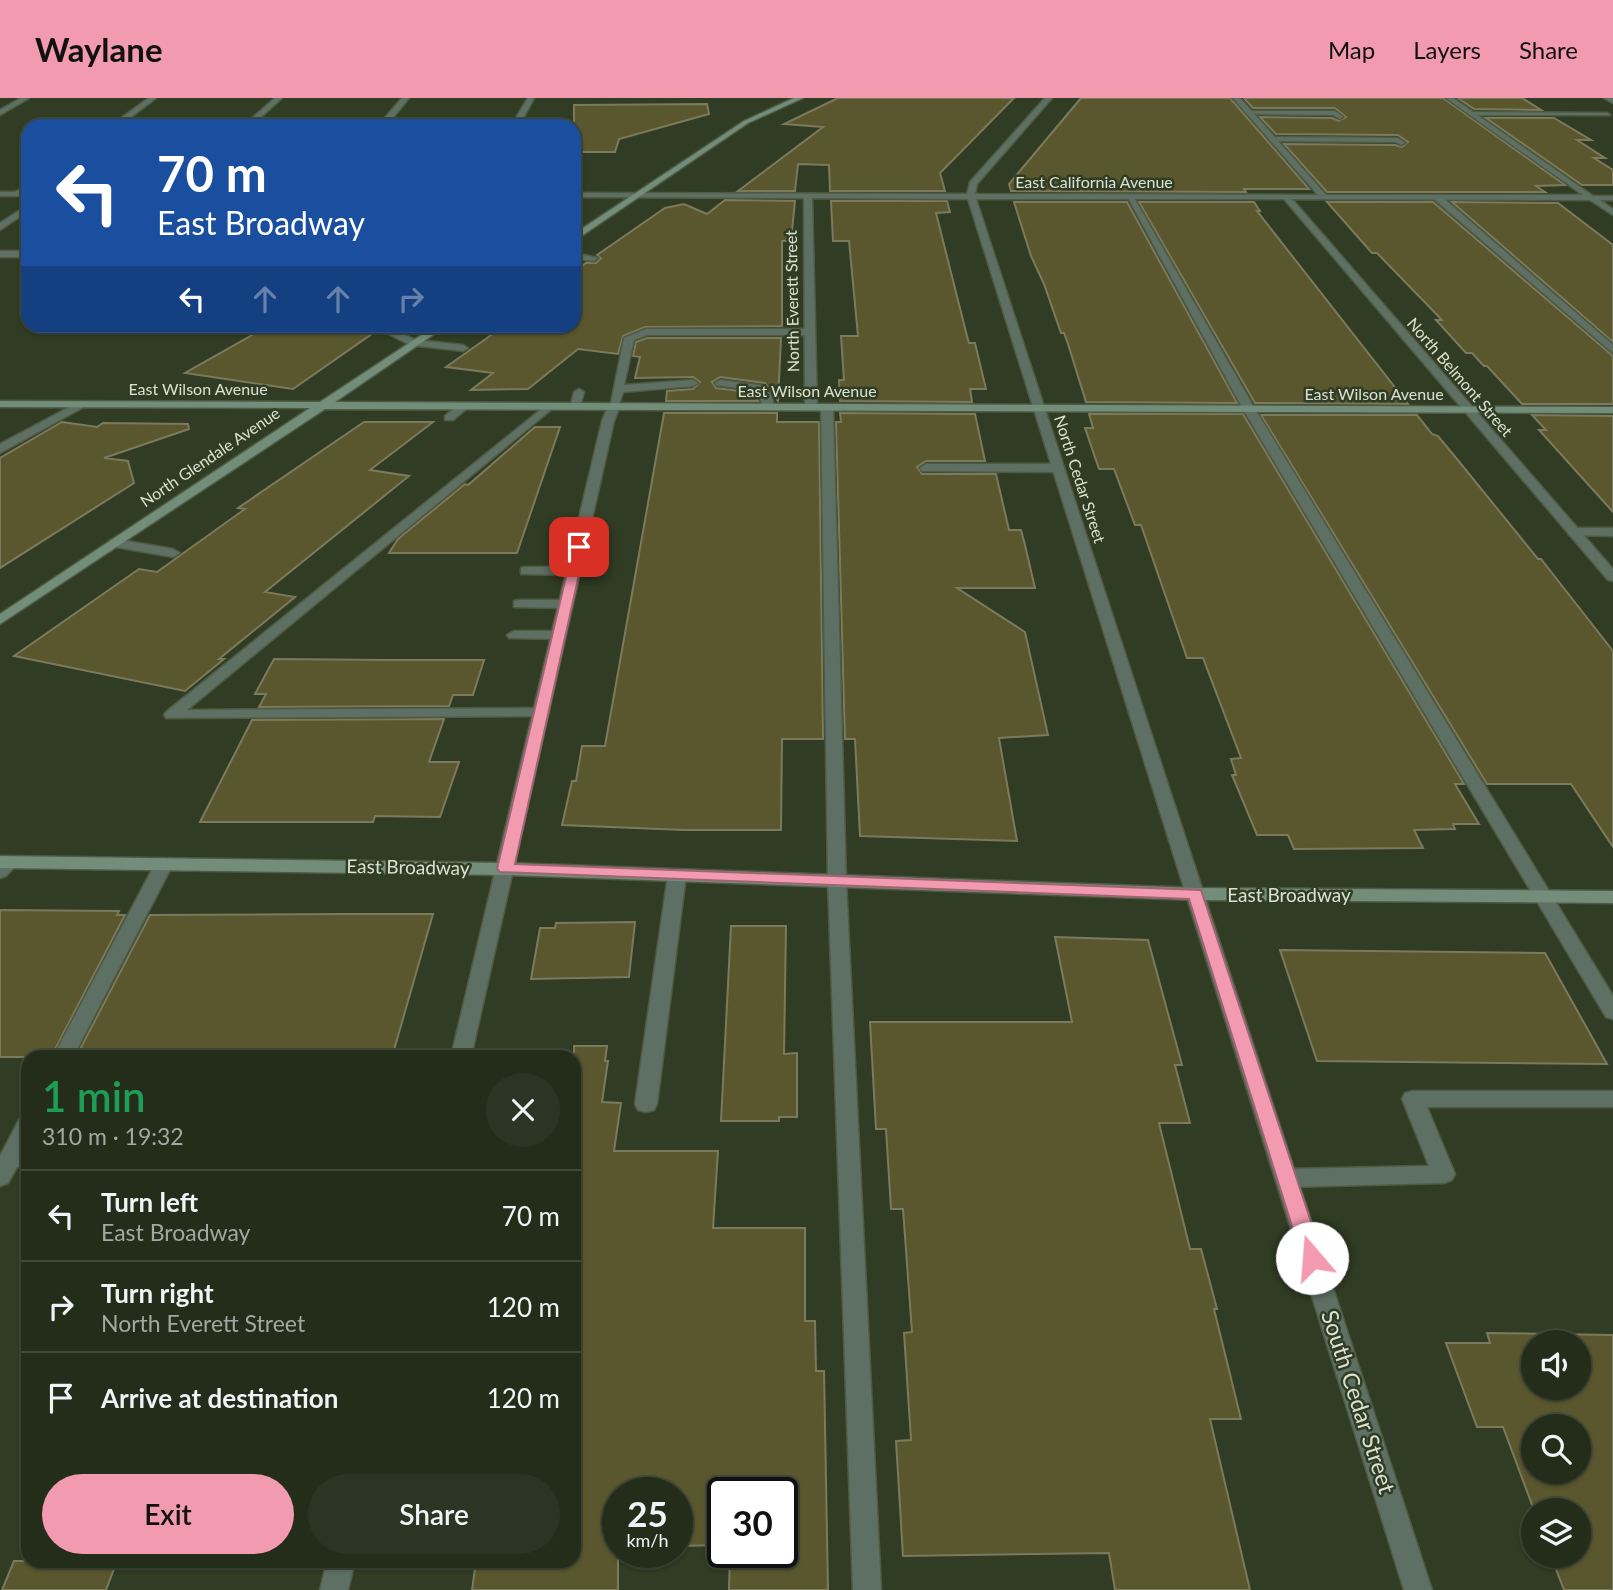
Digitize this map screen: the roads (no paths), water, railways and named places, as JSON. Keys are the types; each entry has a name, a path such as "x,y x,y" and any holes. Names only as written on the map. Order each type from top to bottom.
{"main road":[{"path":"581,233 746,122 800,98"},
{"name":"North Glendale Avenue","path":"0,620 430,333"},
{"name":"East Wilson Avenue","path":"0,404 1613,410"},
{"name":"East Broadway","path":"4,866 164,864 506,869 1196,894 1613,897"}],"street":[{"path":"0,113 26,98"},
{"path":"124,119 153,98"},
{"path":"255,119 279,98"},
{"path":"388,119 406,98"},
{"path":"518,119 531,98"},
{"path":"971,197 973,184 1049,98"},
{"path":"1236,98 1324,197"},
{"path":"1449,98 1613,213"},
{"path":"1607,98 1613,102"},
{"path":"1250,113 1335,113 1340,117"},
{"path":"1472,114 1607,115"},
{"path":"1273,139 1398,140 1401,143"},
{"path":"0,194 21,192"},
{"name":"East California Avenue","path":"581,195 1613,198"},
{"name":"North Everett Street","path":"808,196 810,332 819,407 867,1590"},
{"name":"North Cedar Street","path":"971,197 1196,894"},
{"path":"1129,197 1249,409 1613,1012"},
{"name":"North Belmont Street","path":"1286,197 1467,410 1613,576"},
{"path":"1438,198 1613,350"},
{"path":"0,227 21,212"},
{"path":"0,254 21,254"},
{"path":"581,257 594,258"},
{"path":"463,1050 629,338 646,332 810,332"},
{"path":"393,333 414,343 463,348"},
{"path":"618,388 693,383"},
{"path":"720,383 761,388 767,397 768,407"},
{"path":"575,406 579,392"},
{"path":"0,449 83,404"},
{"path":"449,418 465,405"},
{"path":"541,713 172,715 549,406"},
{"path":"926,468 1058,468"},
{"path":"1574,532 1613,532"},
{"path":"115,542 173,553"},
{"path":"526,571 574,571"},
{"path":"519,604 566,604"},
{"path":"514,635 559,635"},
{"path":"67,1050 164,864"},
{"path":"646,1104 677,875"},
{"name":"South Cedar Street","path":"1196,894 1418,1590"},
{"path":"1287,1178 1444,1174 1413,1099 1613,1099"},
{"path":"13,1164 21,1143"},
{"path":"334,1590 339,1568"}]}
